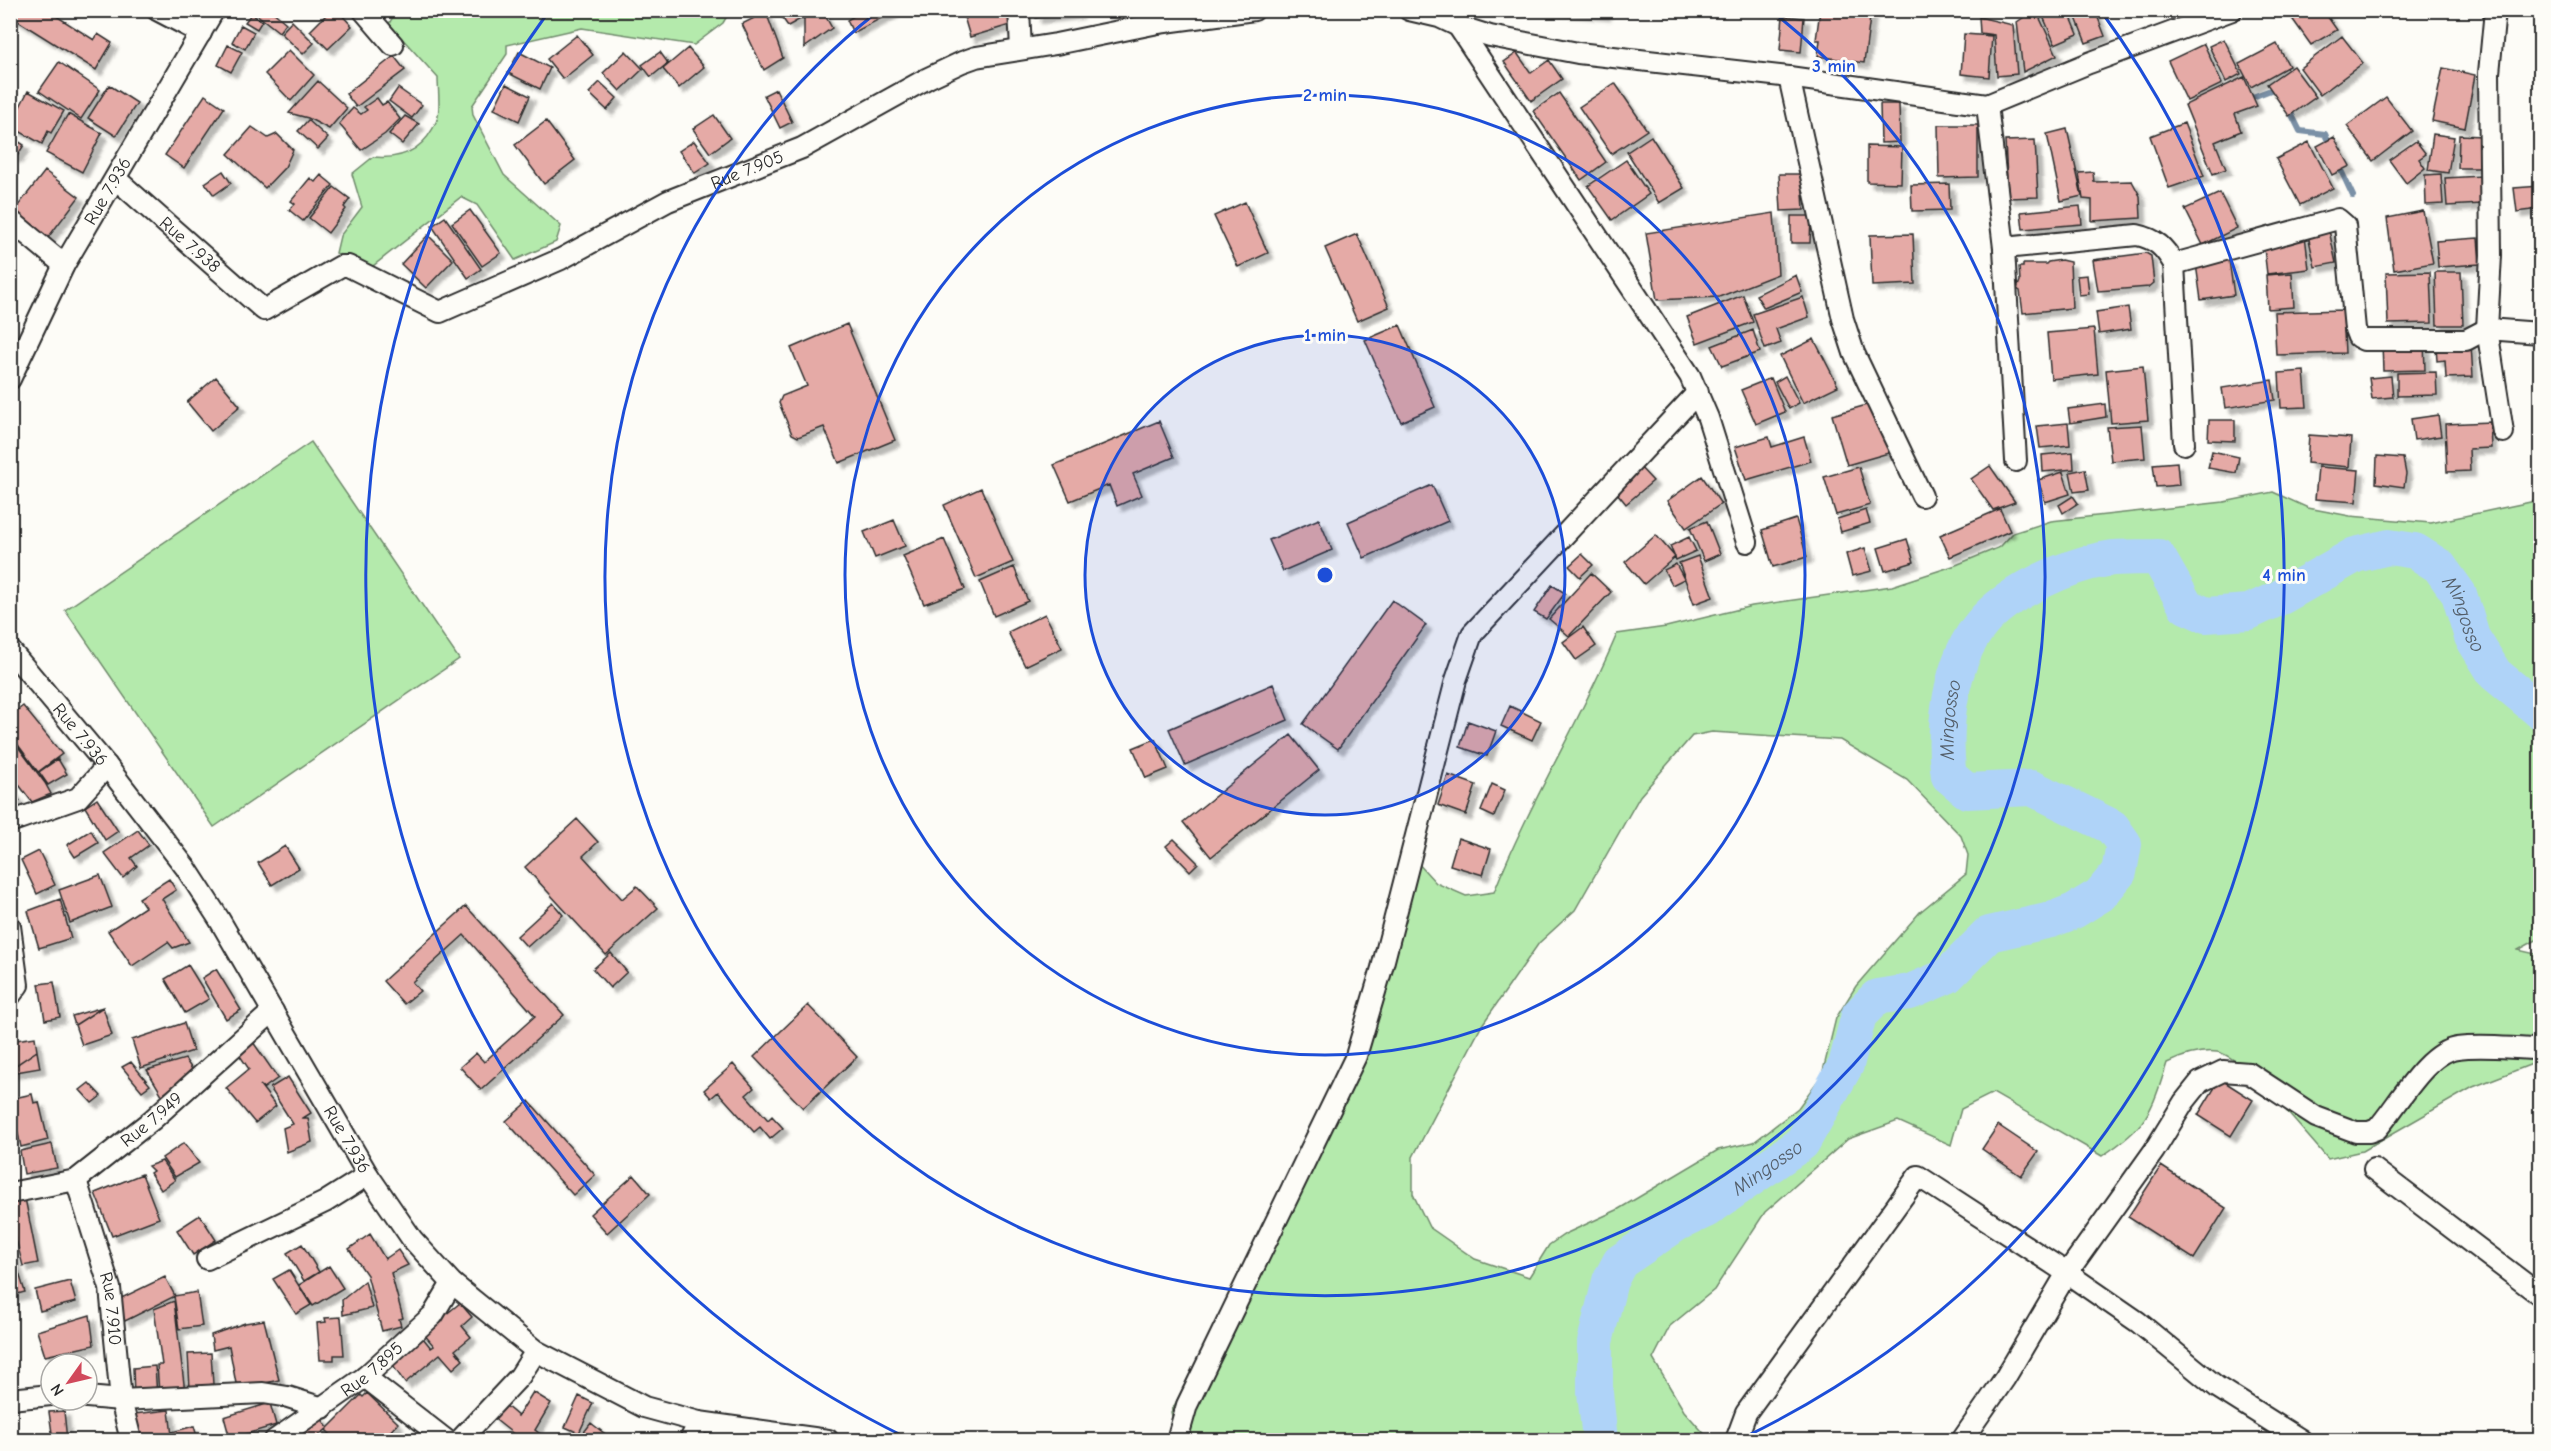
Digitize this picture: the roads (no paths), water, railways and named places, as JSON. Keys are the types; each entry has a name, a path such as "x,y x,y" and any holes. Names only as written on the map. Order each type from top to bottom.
{"street":[{"path":"157,10 201,33"},
{"name":"Rue 7.936","path":"10,379 64,265 214,10"},
{"path":"363,10 393,45"},
{"path":"1019,10 1021,49"},
{"name":"Rue 7.905","path":"264,310 341,266 348,266 432,309 447,311 561,259 668,201 802,148 928,78 962,62 1158,23 1254,10"},
{"path":"1409,10 1439,17 1458,27 1490,36 1578,53 1789,77 1987,105 2089,63 2232,10"},
{"path":"2494,10 2489,85 2491,255 2487,329 2504,432"},
{"path":"1458,27 1690,376 1698,392 1747,542"},
{"path":"1789,77 1843,319 1854,353 1922,496"},
{"path":"1987,105 2004,248 2016,461"},
{"name":"Rue 7.938","path":"116,179 264,310"},
{"path":"2174,264 2338,219 2345,225 2355,329 2358,337 2364,340 2466,340 2487,329 2541,333"},
{"path":"10,220 64,265"},
{"path":"2004,248 2137,235 2153,239 2166,249 2174,264 2184,444"},
{"path":"1177,1440 1187,1405 1356,1056 1382,968 1456,680 1472,634 1698,392"},
{"name":"Rue 7.936","path":"10,650 107,766 186,868 273,1011 368,1175 412,1239 452,1283 536,1351 644,1407 699,1422 828,1440"},
{"path":"10,822 78,798 107,766"},
{"path":"10,926 18,985 10,996"},
{"name":"Rue 7.949","path":"10,1193 76,1180 152,1120 273,1011"},
{"path":"1962,1440 2005,1378 2067,1273 2200,1082 2223,1071 2249,1072 2316,1117 2356,1132 2369,1132 2377,1129 2416,1078 2455,1048 2541,1049"},
{"path":"2374,1169 2541,1295"},
{"path":"207,1259 325,1202 368,1175"},
{"path":"1736,1440 1746,1413 1918,1176 2067,1273 2138,1322 2217,1387 2301,1440"},
{"name":"Rue 7.910","path":"76,1180 110,1288 122,1400 131,1440"},
{"name":"Rue 7.895","path":"275,1440 365,1377 433,1315 452,1283"},
{"path":"460,1440 520,1376 536,1351"},
{"path":"365,1377 446,1440"},
{"path":"99,1398 122,1400 263,1393 288,1397 323,1408"},
{"path":"10,1399 39,1396"},
{"path":"690,1440 699,1422"}],"waterway":[{"path":"2250,98 2276,88"},
{"path":"2288,107 2300,131 2325,134 2330,146"},
{"path":"2338,164 2353,196"},
{"name":"Mingosso","path":"1600,1440 1595,1392 1595,1342 1610,1281 1620,1262 1676,1224 1706,1210 1802,1143 1846,1065 1859,1015 1877,997 1910,992 1947,976 1989,934 2051,920 2074,911 2100,895 2119,872 2124,844 2112,827 2032,788 1967,791 1949,776 1948,717 1962,656 1982,623 2007,601 2057,574 2091,562 2120,558 2158,557 2186,606 2206,615 2249,612 2281,597 2355,555 2389,547 2415,551 2439,566 2459,594 2472,637 2495,674 2540,711"}]}
